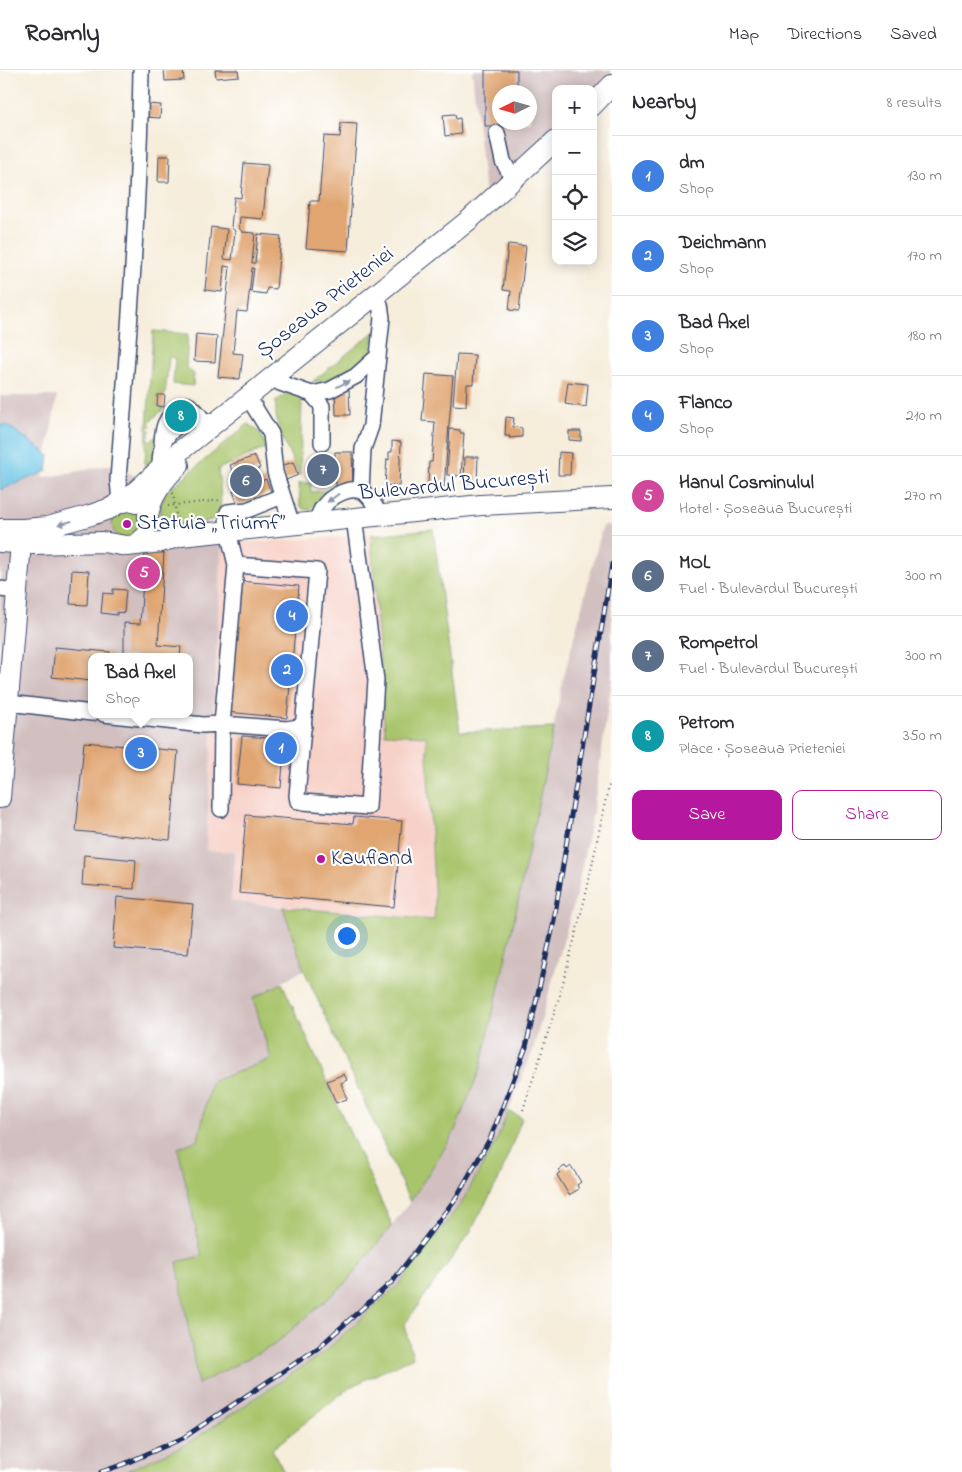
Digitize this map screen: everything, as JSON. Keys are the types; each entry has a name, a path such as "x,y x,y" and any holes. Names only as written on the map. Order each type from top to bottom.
{"main road":[{"path":"597,101 612,85"},
{"path":"597,116 612,101"},
{"name":"Șoseaua Prieteniei","path":"119,504 208,422 469,220 552,144"},
{"name":"Șoseaua Prieteniei","path":"148,518 150,506 166,461 252,405 478,226 552,160"},
{"name":"Bulevardul București","path":"22,537 127,545 152,544 179,531 228,532 481,505 612,498"},
{"path":"119,504 106,517 105,528 110,538 127,545 146,535 148,518"},
{"path":"0,542 22,537 119,504 139,505 148,518 166,530 179,531"},
{"path":"0,529 22,537"},
{"path":"0,798 9,703 9,590 22,537"}],"street":[{"path":"119,504 118,480 134,251 141,70"},
{"path":"497,133 503,161 513,179"},
{"path":"361,491 363,449 371,426 382,318 380,304"},
{"path":"312,394 344,384 378,356"},
{"path":"280,383 312,394 322,406 322,443"},
{"path":"166,461 165,423 170,415 181,406 187,405 192,407 208,422"},
{"path":"252,405 271,434 275,472 292,524"},
{"path":"316,522 322,508 334,496 346,491 361,491 372,499 380,516"},
{"path":"221,809 222,724 236,565 228,532 227,516 228,512 247,510 282,496"},
{"path":"236,565 317,571 298,801 368,807 376,680 354,518"},
{"path":"9,703 88,713"},
{"path":"137,718 203,726 222,724 287,729 304,726"}],"path":[{"path":"173,491 179,531"},
{"path":"166,506 221,500"},
{"path":"523,1110 560,995 588,890 608,788 612,780"}],"shaded area":[{"path":"472,70 610,70 612,74 597,90 597,85 552,85 552,135 485,194"},
{"path":"0,396 57,396 43,478 115,464 204,518 222,544 206,850 235,852 231,901 283,907 304,970 253,998 272,1059 211,1082 198,1140 178,1148 202,1257 178,1262 346,1283 410,1202 453,1135 480,1069 512,930 564,676 603,525 612,526 612,679 594,806 576,895 533,1050 497,1140 462,1202 398,1285 323,1353 187,1444 124,1472 0,1472"},
{"path":"371,535 385,734 426,736 435,905 434,920 231,901 235,852 206,850 222,544"}],"green space":[{"path":"153,331 188,334 186,367 194,374 193,386 173,384 175,358 169,357 165,395 158,395 157,406 164,407 164,409 149,422 151,426 148,428 151,431 148,433 150,441 157,436 156,462 144,477"},
{"path":"375,331 370,356 362,364 337,381 312,382"},
{"path":"288,392 302,397 300,476 279,430 277,421 276,401"},
{"path":"248,424 261,433 266,448 218,469 221,503 217,515 210,520 177,524 177,526 164,523 160,511 166,492"},
{"path":"299,483 311,483 311,492 326,491 310,510 303,509 300,505"},
{"path":"127,509 137,514 142,524 137,534 127,539 117,534 112,524 117,514"},
{"path":"433,529 460,732 554,728 512,930 480,1069 453,1135 410,1202 304,970 283,907 434,920 435,905 426,736 385,734 371,535"},
{"path":"282,983 392,1225 346,1283 274,1345 198,1384 177,1262 202,1256 178,1148 198,1140 211,1082 271,1059 253,998"},
{"path":"508,1111 522,1118 500,1177 469,1234 404,1325 413,1357 350,1387 272,1449 284,1472 124,1472 187,1444 323,1353 398,1285 462,1202 497,1140"}],"water":[{"path":"0,425 7,425 49,455 47,471 0,490"}],"building":[{"path":"164,70 183,70 184,80 165,81"},
{"path":"215,70 238,70 239,76 216,78"},
{"path":"485,70 517,70 517,85 492,85 492,126 485,126"},
{"path":"147,104 161,105 160,118 145,117"},
{"path":"455,114 456,119 460,118 461,134 445,136 443,115"},
{"path":"341,123 357,124 348,251 306,248 310,201 319,201 324,136 340,137"},
{"path":"159,156 170,156 169,182 158,182"},
{"path":"244,163 268,165 263,219 240,217 239,228 242,232 255,233 252,263 255,263 258,234 281,236 276,289 267,288 266,294 251,292 254,268 252,268 247,312 237,311 233,353 243,354 240,379 218,377 230,267 224,266 222,292 205,290 211,227 227,229 224,259 232,260 235,231 231,227 234,197 241,198"},
{"path":"508,244 526,246 519,311 509,310 511,291 503,290"},
{"path":"196,334 217,336 215,362 194,361"},
{"path":"457,354 475,355 473,384 467,384 466,406 453,405"},
{"path":"426,374 453,376 444,487 428,485 429,462 432,462 435,422 422,421"},
{"path":"568,382 588,384 586,407 565,404"},
{"path":"335,389 349,389 350,415 336,415"},
{"path":"158,395 165,395 164,407 157,406"},
{"path":"506,417 514,418 513,427 522,428 522,437 509,438 510,436 505,436"},
{"path":"450,429 460,430 460,433 464,433 461,476 447,475"},
{"path":"569,431 581,431 581,441 569,440"},
{"path":"392,441 401,442 399,486 385,485 387,459 389,460 389,452 392,452"},
{"path":"335,452 352,452 353,487 336,488 336,482 311,483 310,458 335,457"},
{"path":"559,452 571,453 570,475 558,475"},
{"path":"255,456 260,468 252,472 256,483 266,479 271,492 238,505 233,491 239,489 230,465"},
{"path":"465,457 478,457 477,483 464,483"},
{"path":"293,462 298,475 286,480 281,466"},
{"path":"145,552 164,553 158,645 181,647 180,653 124,653 124,623 140,624"},
{"path":"72,570 89,571 87,605 70,604"},
{"path":"238,581 299,586 287,718 227,712"},
{"path":"113,589 126,590 124,613 117,612 117,615 101,613 103,593 113,594"},
{"path":"55,647 110,652 88,653 88,681 52,677"},
{"path":"242,736 285,739 281,788 237,784"},
{"path":"84,742 178,751 170,840 76,831"},
{"name":"Kaufland","path":"246,815 353,824 354,817 402,821 394,907 239,893"},
{"path":"84,855 136,860 134,889 82,885"},
{"path":"117,897 193,904 188,954 113,948"},
{"path":"344,1074 347,1080 341,1083 347,1099 336,1103 327,1081"},
{"path":"565,1166 567,1169 571,1166 581,1182 577,1185 579,1189 569,1195 557,1175 560,1172 559,1170"}],"railway":[{"path":"101,1472 183,1438 318,1348 393,1281 456,1198 491,1137 526,1047 553,926 612,564"}],"place":[{"name":"Petrom","path":"181,416"},
{"name":"Rompetrol","path":"323,470"},
{"name":"MOL","path":"246,481"},
{"name":"Statuia „Triumf”","path":"127,524"},
{"name":"Hanul Cosminulul","path":"144,573"},
{"name":"Flanco","path":"292,616"},
{"name":"Deichmann","path":"287,670"},
{"name":"dm","path":"281,748"},
{"name":"Bad Axel","path":"141,753"},
{"name":"Kaufland","path":"321,859"}]}
